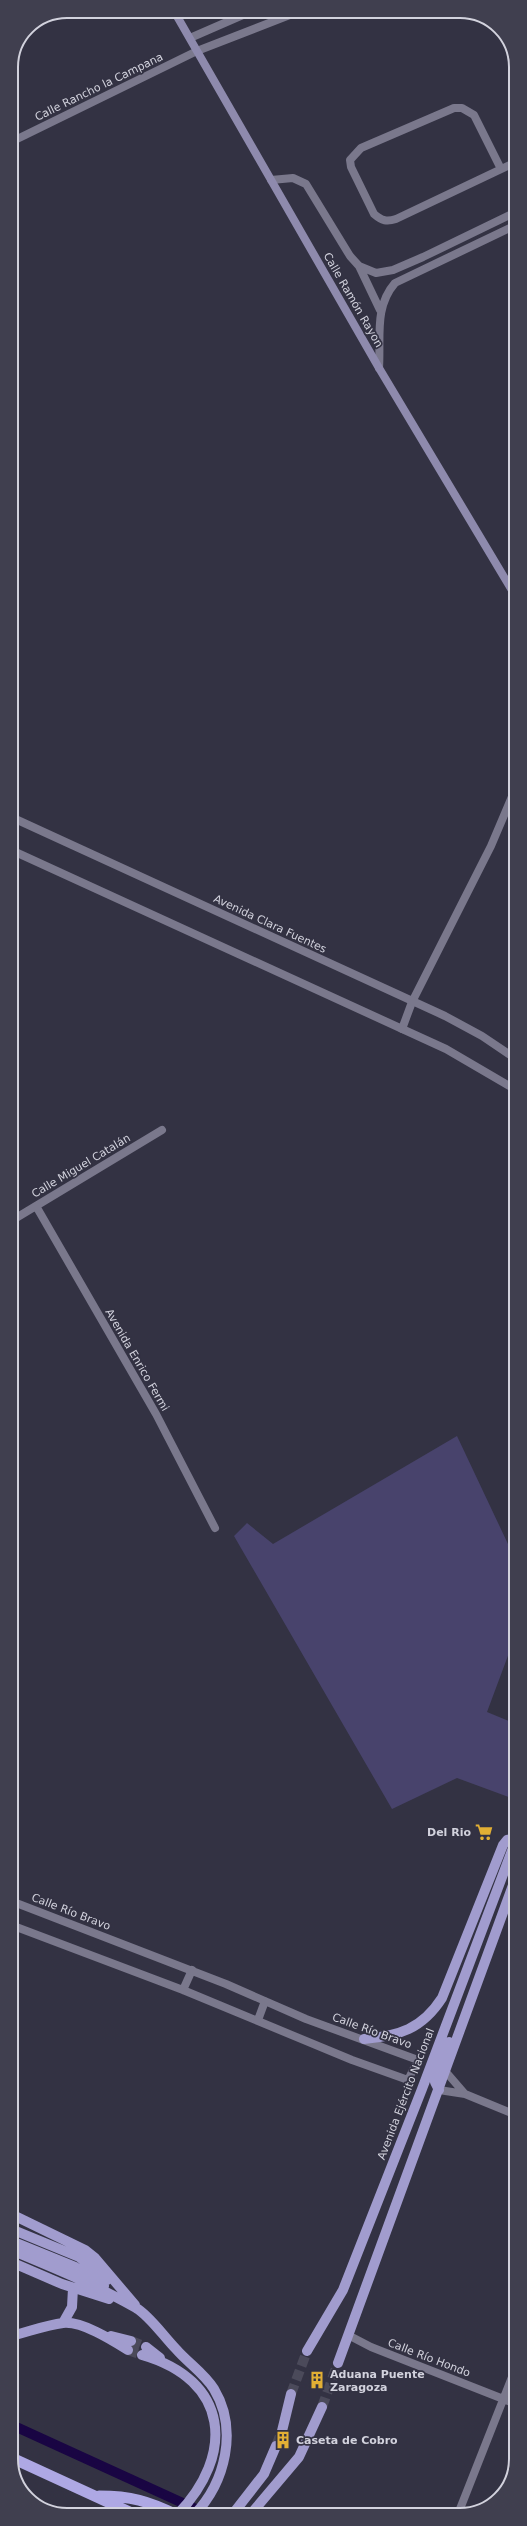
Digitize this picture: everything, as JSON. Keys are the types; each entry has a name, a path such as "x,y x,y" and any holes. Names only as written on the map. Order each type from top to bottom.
{"highway":[{"path":"18,2461 122,2508"},
{"path":"95,2496 132,2497 146,2500 164,2508"}],"main road":[{"name":"Calle Ramón Rayon","path":"178,18 380,368 509,585"},
{"path":"364,2039 392,2036 408,2029 421,2022 436,2007 442,1998 503,1845 509,1840"},
{"name":"Avenida Ejército Nacional","path":"307,2351 343,2290 422,2088 509,1857"},
{"path":"338,2363 446,2072 470,1997 509,1895"},
{"path":"439,2090 435,2082 458,2014 466,1969"},
{"path":"18,2217 86,2250 95,2258 182,2357 203,2375 213,2388 224,2409 226,2444 221,2471 210,2493 199,2508"},
{"path":"18,2232 89,2264 138,2308"},
{"path":"18,2244 88,2274 138,2308"},
{"path":"18,2253 67,2273 138,2308"},
{"path":"18,2265 73,2288 138,2308"},
{"path":"63,2323 72,2307 73,2288"},
{"path":"18,2334 63,2323 74,2324 130,2346"},
{"path":"144,2351 165,2362 196,2385 212,2413 215,2425 214,2448 207,2474 199,2488 182,2508"},
{"path":"282,2431 291,2394"},
{"path":"256,2508 299,2457 322,2407"},
{"path":"237,2508 264,2474 276,2446"}],"street":[{"path":"190,38 236,18"},
{"name":"Calle Rancho la Campana","path":"18,139 197,51 282,18"},
{"path":"501,169 474,115 462,108 454,108 361,148 350,160 351,167 374,214 381,220 389,222 509,165"},
{"path":"271,180 293,178 306,184 350,256 359,266 380,310"},
{"path":"359,266 376,273 393,270 509,215"},
{"path":"380,368 380,310 386,294 401,278 509,228"},
{"path":"402,1029 412,1002 491,846 509,804"},
{"name":"Avenida Clara Fuentes","path":"18,820 412,1002 482,1036 509,1054"},
{"path":"18,853 446,1049 509,1086"},
{"name":"Calle Miguel Catalán","path":"18,1216 162,1130"},
{"name":"Avenida Enrico Fermi","path":"36,1206 156,1414 215,1528"},
{"name":"Calle Río Bravo","path":"18,1904 192,1970 306,2019 417,2058 418,2060 410,2080 352,2060 183,1990 18,1928"},
{"path":"183,1990 192,1970"},
{"path":"258,2020 266,2001"},
{"path":"446,2072 465,2094"},
{"path":"439,2090 465,2094 509,2112"},
{"name":"Calle Río Hondo","path":"348,2335 371,2347 509,2401"},
{"path":"460,2508 509,2384"}],"shaded area":[{"path":"457,1436 509,1546 509,1653 487,1712 509,1721 509,1797 457,1778 392,1809 234,1536 247,1523 273,1544"}],"waterway":[{"path":"18,2428 194,2508"}],"tunnel":[{"path":"131,2341 146,2347"},
{"path":"128,2350 142,2355"},
{"path":"291,2394 307,2351"},
{"path":"322,2407 338,2363"},
{"path":"276,2446 282,2431"}],"place":[{"name":"Del Rio","path":"484,1832"},
{"name":"Aduana Puente Zaragoza","path":"317,2380"},
{"name":"Caseta de Cobro","path":"283,2440"}]}
